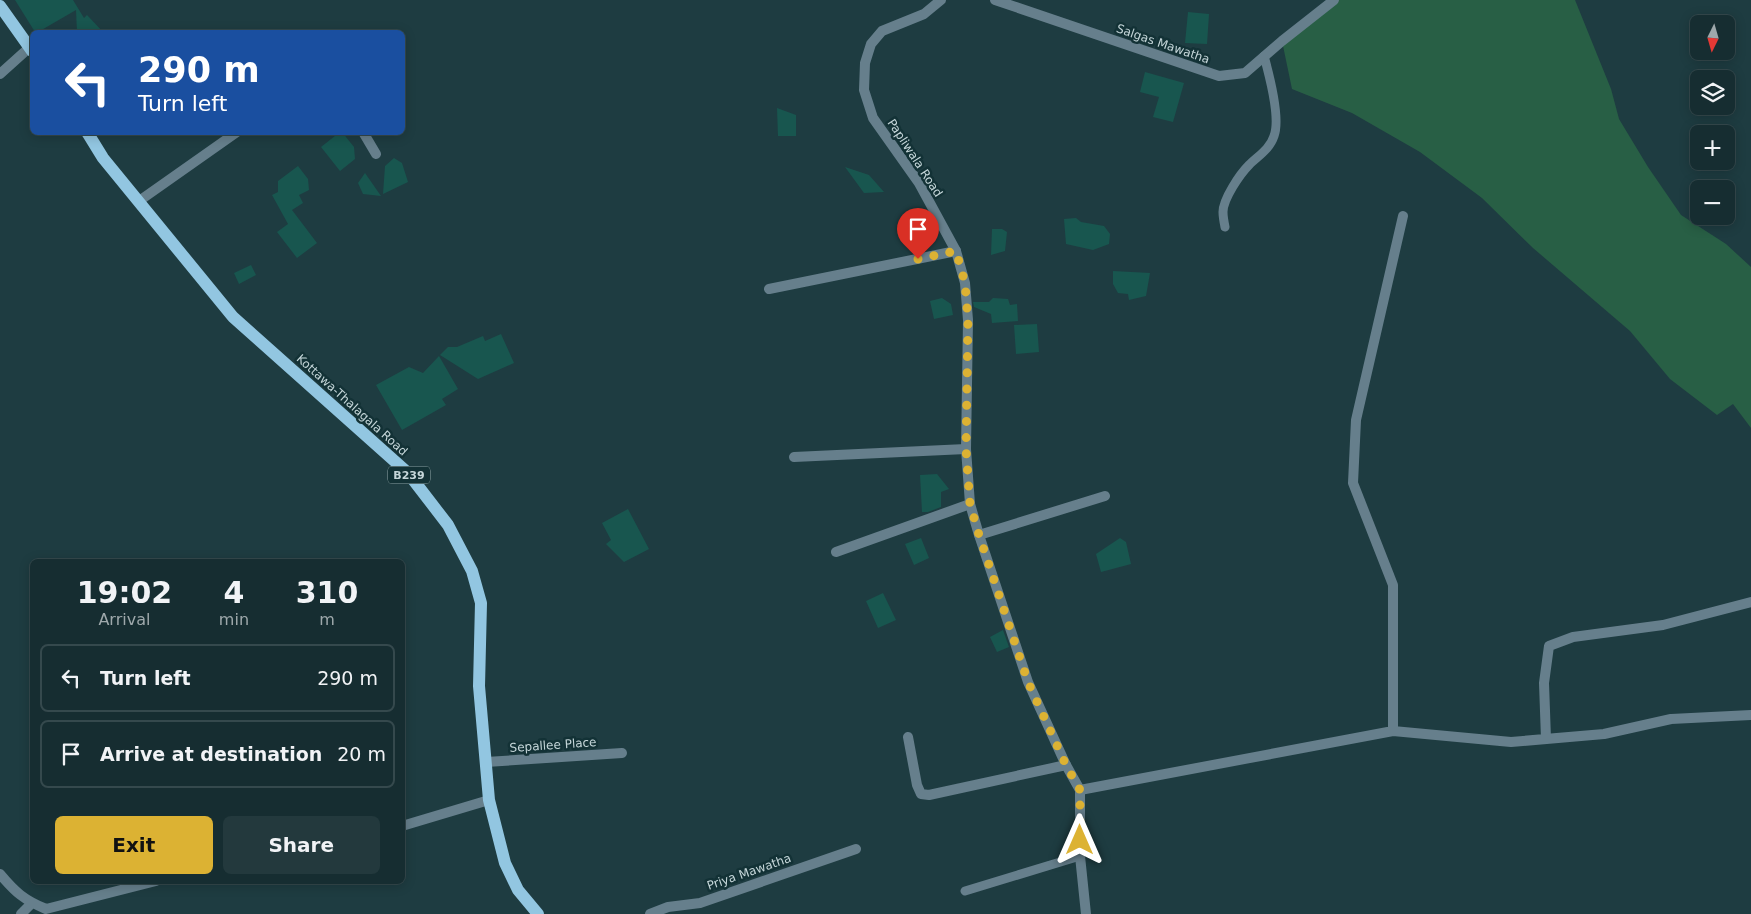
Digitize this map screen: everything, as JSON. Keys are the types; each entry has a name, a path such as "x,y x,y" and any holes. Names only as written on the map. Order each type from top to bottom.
{"main road":[{"path":"0,6 30,48"},
{"name":"Kottawa-Thalagala Road","path":"88,135 103,158 233,316 408,474 448,525 472,570 480,603 479,686 489,800 505,863 518,890 538,914"}],"street":[{"name":"Papliwala Road","path":"941,0 924,14 882,31 871,44 865,63 864,90 873,118 919,183 956,251 965,283 968,320 966,449 970,504 1028,682 1066,765 1080,790 1080,856 1086,914"},
{"name":"Salgas Mawatha","path":"995,0 1218,76 1245,73 1334,0"},
{"path":"0,74 30,50"},
{"path":"139,201 233,135"},
{"path":"365,135 376,154"},
{"path":"1393,731 1393,585 1353,483 1356,420 1403,216"},
{"path":"769,289 956,251"},
{"path":"794,457 966,449"},
{"path":"979,535 1105,496"},
{"path":"836,552 970,504"},
{"path":"1546,739 1544,682 1549,646 1573,637 1663,625 1751,602"},
{"path":"1080,790 1393,731 1510,742 1604,734 1671,718 1751,715"},
{"path":"908,737 917,785 921,794 929,795 1066,765"},
{"name":"Sepallee Place","path":"486,762 622,753"},
{"path":"405,825 489,800"},
{"name":"Priya Mawatha","path":"650,914 668,907 700,903 856,849"},
{"path":"0,874 16,893 46,912 145,884"},
{"path":"21,914 32,903"}],"lane":[{"path":"1225,227 1223,210 1233,185 1248,166 1266,150 1275,136 1276,121 1270,79 1264,56"},
{"path":"965,891 1080,856"}],"green space":[{"path":"1334,0 1575,0 1611,89 1619,119 1648,167 1681,215 1690,221 1690,225 1697,225 1726,244 1751,267 1751,428 1733,404 1717,415 1670,379 1630,331 1533,248 1482,198 1420,152 1352,113 1292,89 1282,41"}],"building":[{"path":"15,0 73,0 84,18 87,15 101,30 77,30 76,10 41,30 34,30"},
{"path":"1188,12 1209,14 1207,44 1185,43"},
{"path":"1145,72 1184,83 1173,122 1153,117 1159,97 1140,92"},
{"path":"777,108 796,115 796,136 778,136"},
{"path":"336,135 344,135 354,147 355,159 340,171 321,147"},
{"path":"394,158 402,163 408,182 383,194 385,166"},
{"path":"298,166 308,179 309,190 299,195 303,203 292,210 317,243 297,258 277,232 288,224 272,195 278,192 278,181"},
{"path":"845,167 869,175 884,192 864,193"},
{"path":"365,173 381,196 363,194 358,183"},
{"path":"1076,218 1081,222 1104,226 1110,234 1109,244 1093,250 1066,244 1064,219"},
{"path":"992,229 1002,229 1007,232 1005,251 991,255"},
{"path":"251,265 256,275 239,284 234,273"},
{"path":"1113,271 1150,273 1146,296 1129,300 1128,294 1118,293 1113,284"},
{"path":"942,298 951,304 953,315 934,319 930,301"},
{"path":"993,298 1008,299 1010,305 1017,304 1018,321 992,323 991,314 974,307 973,302 989,302"},
{"path":"1037,324 1039,352 1016,354 1014,325"},
{"path":"501,334 514,363 478,379 440,355 448,347 457,347 483,336 485,341"},
{"path":"439,356 458,389 442,399 446,405 402,430 376,385 409,367 423,373"},
{"path":"937,474 949,489 941,492 941,507 928,512 922,512 920,475"},
{"path":"628,509 649,549 624,562 606,544 611,540 602,523"},
{"path":"921,538 929,558 914,565 905,544"},
{"path":"1120,538 1126,542 1131,564 1101,572 1096,554"},
{"path":"883,593 896,620 878,628 866,601"},
{"path":"1003,630 1009,647 997,652 990,637"}],"route":[{"path":"918,259 956,251 965,283 968,320 966,449 970,504 1028,682 1066,765 1080,790 1080,840"}]}
